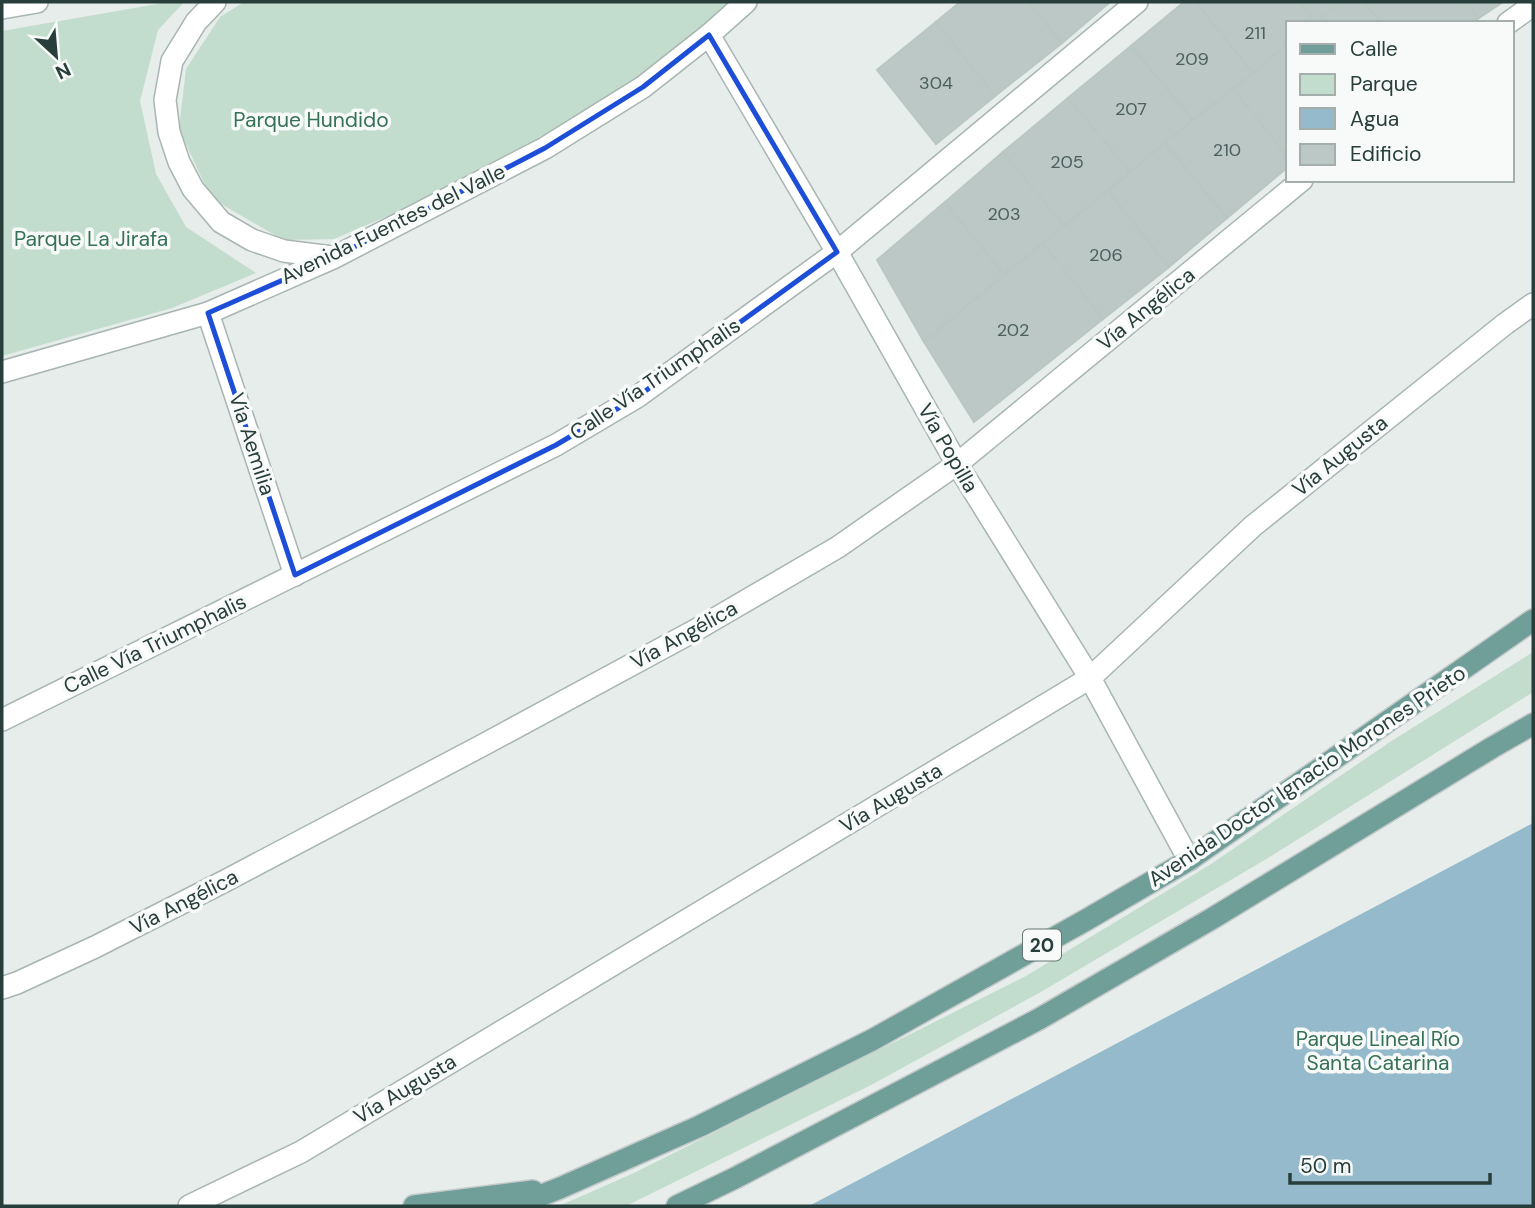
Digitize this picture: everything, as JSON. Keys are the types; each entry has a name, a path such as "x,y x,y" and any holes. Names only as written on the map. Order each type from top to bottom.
{"main road":[{"name":"Avenida Doctor Ignacio Morones Prieto","path":"514,1206 700,1126 872,1040 1086,920 1189,860 1533,620"},
{"path":"677,1206 1039,1019 1213,918 1533,724"},
{"path":"414,1206 560,1188"}],"street":[{"path":"2,8 37,2"},
{"path":"215,2 196,22 172,61 165,100 169,132 179,162 193,189 221,222 252,240 284,251 333,258"},
{"name":"Avenida Fuentes del Valle","path":"2,372 208,313 333,258 545,148 643,87 746,2"},
{"name":"Calle Vía Triumphalis","path":"2,720 568,438 637,397 837,252 1137,2"},
{"path":"1511,21 1533,5"},
{"name":"Vía Popilla","path":"709,35 837,252 957,464 1090,678 1189,860"},
{"name":"Vía Angélica","path":"2,988 94,947 225,881 484,745 683,637 838,547 957,464 1300,182"},
{"name":"Vía Augusta","path":"189,1206 301,1152 1090,678 1254,526 1533,304"},
{"name":"Vía Aemilia","path":"208,313 295,575"}],"highlighted area":[{"path":"709,35 837,252 637,397 556,445 295,575 208,313 333,258 545,148 643,87"}],"green space":[{"name":"Parque La Jirafa","path":"169,2 184,2 158,30 140,101 156,174 186,227 256,273 172,308 2,356 2,31"},
{"name":"Parque Hundido","path":"244,2 730,2 640,81 427,199 334,239 283,240 211,198 179,129 186,69 220,17"},
{"path":"1533,652 1533,692 1268,858 1039,993 871,1085 626,1206 559,1206 634,1173 1026,976 1208,866 1390,742"}],"water":[{"name":"Parque Lineal Río Santa Catarina","path":"1533,823 1533,1206 809,1206 885,1166"}],"building":[{"path":"960,2 1028,2 1062,43 995,96 936,22"},
{"path":"1028,2 1110,2 1062,43"},
{"path":"1184,2 1196,2 1253,73 1193,120 1131,46"},
{"path":"1196,2 1299,2 1314,21 1286,21 1286,46 1253,73"},
{"path":"1299,2 1341,2 1316,21"},
{"path":"1341,2 1364,2 1379,21 1317,21"},
{"path":"1364,2 1466,2 1479,18 1475,21 1379,21"},
{"path":"1466,2 1503,2 1479,18"},
{"path":"936,22 995,96 936,144 877,70"},
{"path":"1131,46 1193,120 1130,172 1068,98"},
{"path":"1286,46 1286,155 1233,89"},
{"path":"1233,89 1286,155 1286,169 1227,218 1165,143"},
{"path":"1068,98 1130,172 1064,226 1003,152"},
{"path":"1165,143 1227,218 1169,267 1108,191"},
{"path":"1003,152 1064,226 1004,275 945,202"},
{"path":"1108,191 1169,267 1103,319 1043,243"},
{"path":"945,202 1004,275 924,342 877,260"},
{"path":"1043,243 1103,319 974,422 924,342"}]}
